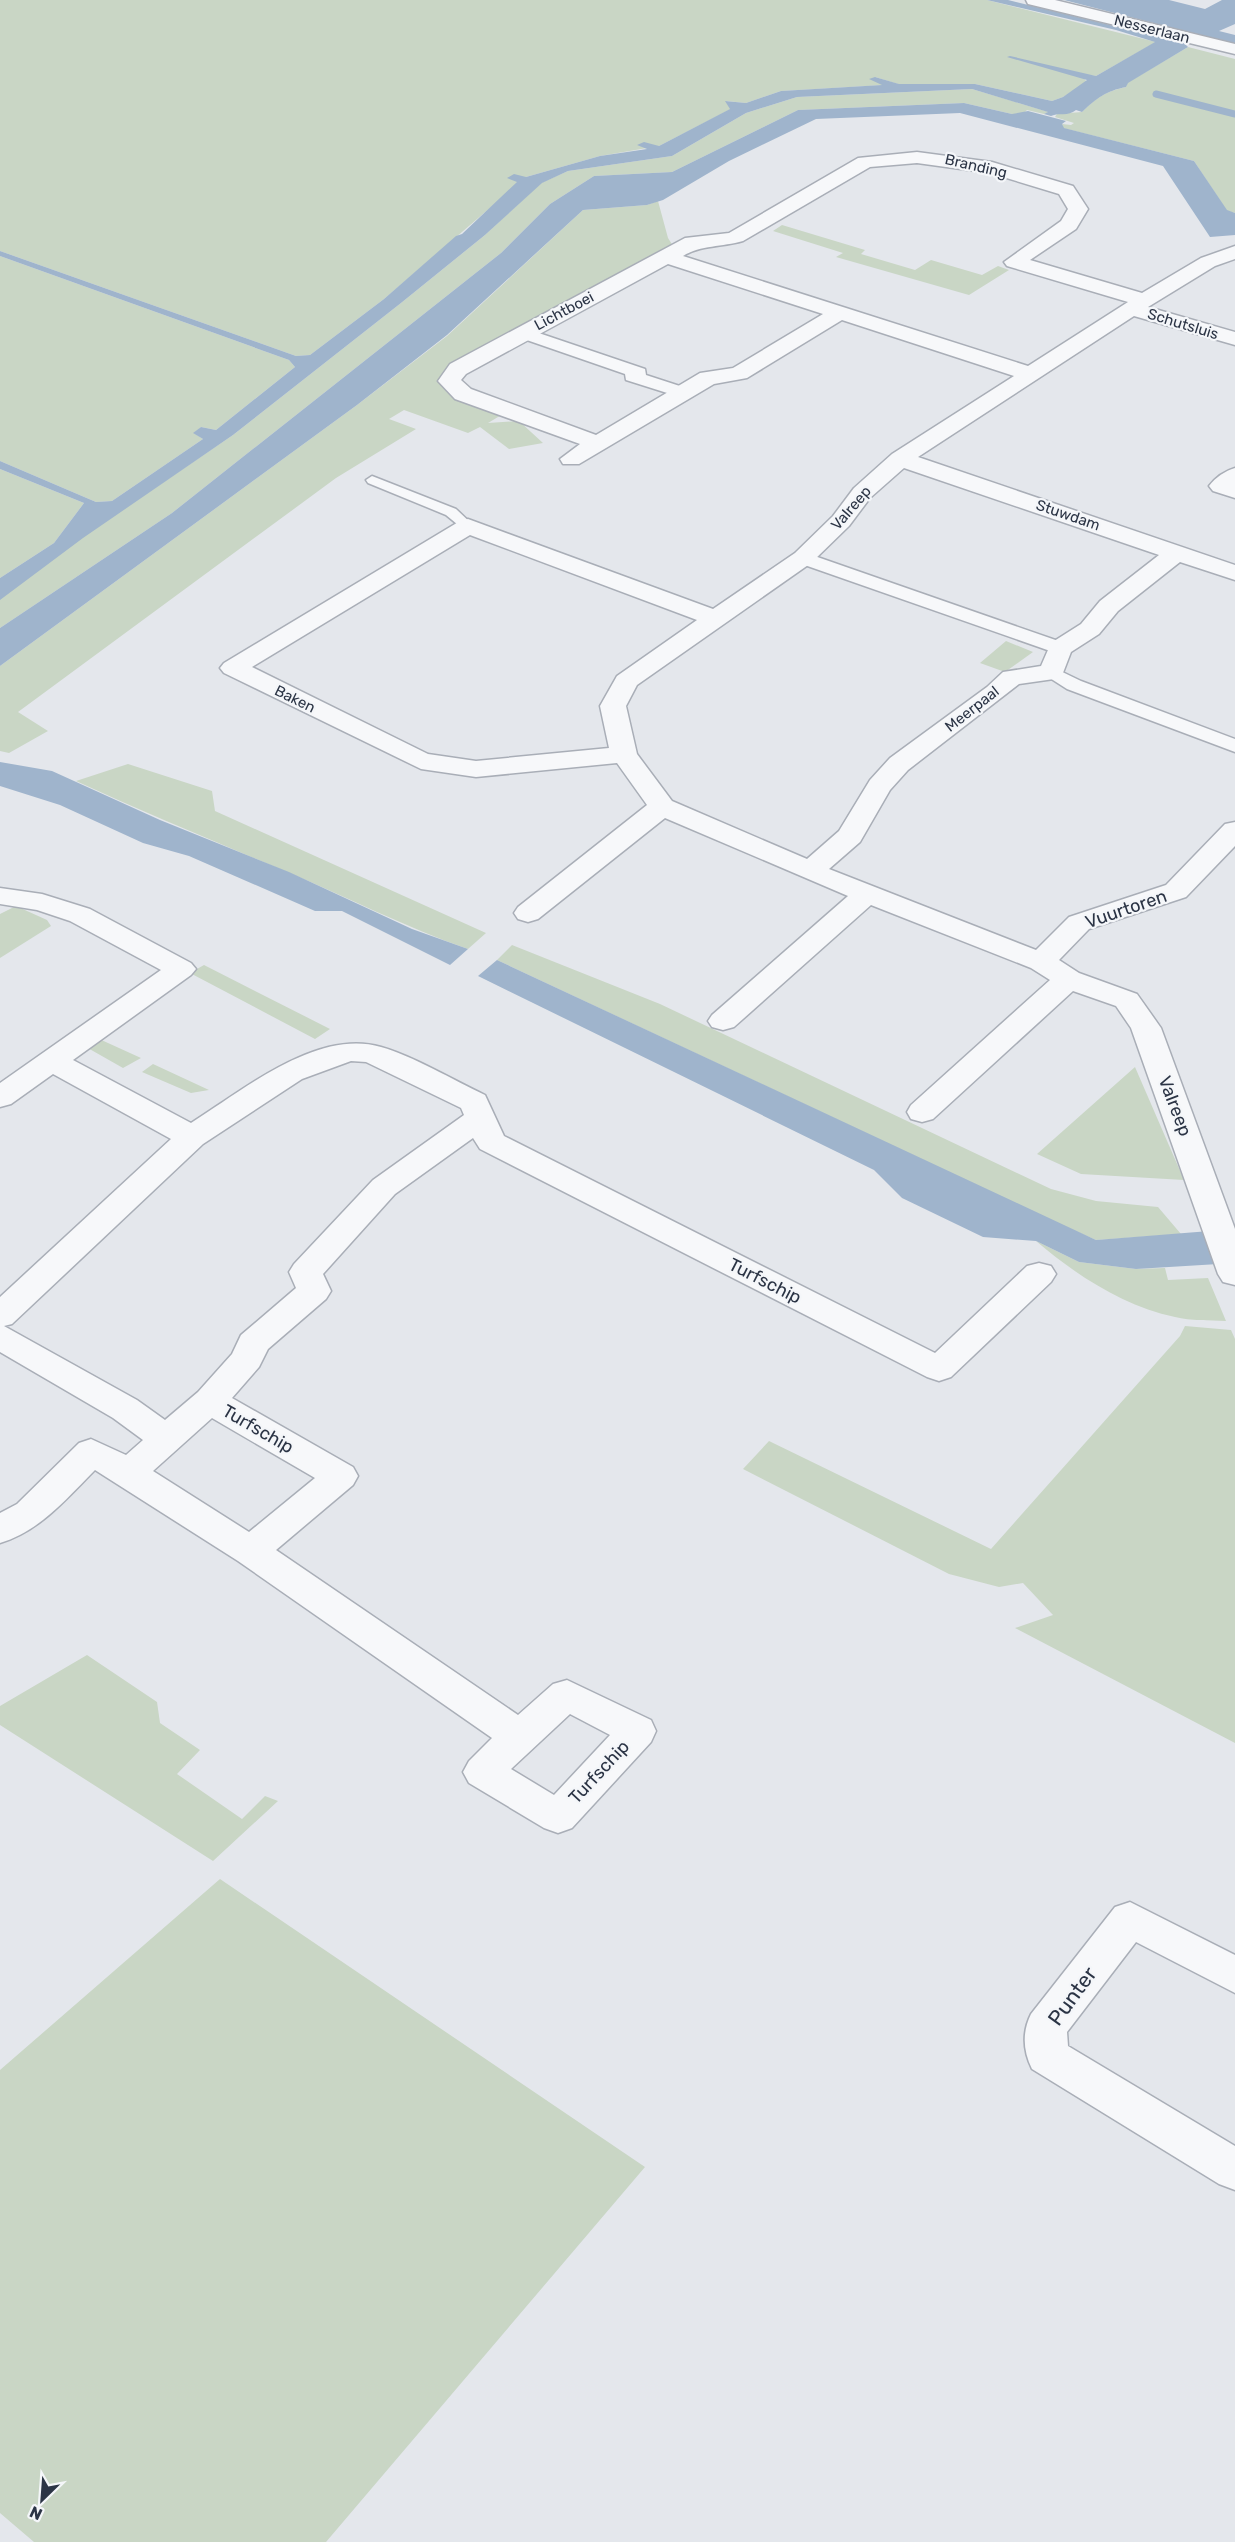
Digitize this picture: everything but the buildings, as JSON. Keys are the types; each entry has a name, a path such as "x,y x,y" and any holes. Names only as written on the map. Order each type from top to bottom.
{"street":[{"name":"Nesserlaan","path":"1034,0 1235,49"},
{"name":"Branding","path":"666,257 692,242 722,241 736,237 865,162 886,158 933,156 1028,177 1066,190 1078,209 1069,225 1014,262 1138,304"},
{"name":"Valreep","path":"1235,252 1208,261 1138,304 900,459 862,493 841,521 803,558 626,681 614,706 624,754 662,807 810,871 869,892 1041,962 1069,979 1127,1000 1146,1028 1235,1274"},
{"path":"666,257 1030,374"},
{"name":"Lichtboei","path":"598,443 462,394 449,381 458,369 666,257"},
{"name":"Schutsluis","path":"1138,304 1235,339"},
{"path":"571,459 708,378 739,373 840,313"},
{"path":"524,333 639,373 633,376 683,393"},
{"name":"Stuwdam","path":"900,459 1235,573"},
{"path":"1235,476 1221,486 1235,491"},
{"path":"468,526 717,619"},
{"name":"Baken","path":"468,526 232,668 421,761 476,769 624,754"},
{"path":"1177,554 1109,606 1090,629 1060,648 1052,673 1074,685 1235,746"},
{"path":"803,558 1060,648"},
{"name":"Meerpaal","path":"810,871 850,836 879,786 899,764 996,692 1012,677 1052,673"},
{"path":"528,913 662,807"},
{"name":"Vuurtoren","path":"1041,962 1079,923 1176,891 1235,830"},
{"path":"723,1021 869,892"},
{"path":"0,896 42,902 80,915 181,969 0,1097"},
{"path":"922,1112 1069,979"},
{"name":"Turfschip","path":"0,1317 192,1137 291,1072 350,1051 373,1054 474,1102 491,1142 939,1369 1039,1274"},
{"path":"52,1061 192,1137"},
{"name":"Turfschip","path":"251,1551 340,1476 210,1401 247,1359 253,1343 314,1291 306,1272 384,1187 480,1118"},
{"path":"0,1337 125,1409 166,1439"},
{"path":"129,1473 210,1401"},
{"path":"0,1530 30,1513 91,1452 129,1473 251,1551 519,1736"},
{"name":"Punter","path":"1235,1975 1130,1919 1046,2028 1047,2055 1235,2170"}],"lane":[{"path":"372,480 451,512 468,526"}],"green space":[{"path":"0,0 987,0 1156,42 1096,76 1080,74 1087,82 1052,101 975,84 898,84 875,77 884,85 781,91 746,103 726,101 731,109 659,146 600,156 526,177 384,299 310,355 296,356 0,251"},
{"path":"1188,47 1235,59 1235,213 1227,211 1194,161 1063,128 1062,124 1074,123 1055,117 1057,114 1082,112 1102,96 1126,87 1127,83"},
{"path":"972,89 1049,112 1044,114 1027,110 1023,114 1012,114 964,103 798,110 672,172 594,176 550,204 501,253 172,513 0,628 0,593 233,435 485,235 541,183 568,171 672,156 746,113 797,97"},
{"path":"658,201 668,238 673,246 442,383 454,397 503,414 488,423 519,421 543,443 509,449 480,427 468,433 404,410 389,419 416,429 336,478 18,712 48,731 9,753 0,751 0,666 357,405 447,336 583,210 647,205"},
{"path":"782,225 865,250 861,254 915,270 931,260 982,275 998,266 1009,270 969,295 836,257 843,253 773,231"},
{"path":"0,256 289,360 295,367 216,430 201,427 194,433 203,439 112,501 96,502 0,461"},
{"path":"0,469 84,503 54,543 0,578"},
{"path":"1006,641 1033,652 1005,672 980,663"},
{"path":"128,764 212,791 215,811 486,933 468,949 399,922 76,781"},
{"path":"16,906 47,920 51,926 0,958 0,914"},
{"path":"512,945 660,1004 1051,1189 1096,1201 1158,1207 1181,1234 1096,1240 497,960"},
{"path":"204,965 330,1029 315,1039 190,973"},
{"path":"97,1038 141,1058 123,1068 86,1047"},
{"path":"153,1064 209,1090 191,1093 142,1072"},
{"path":"1135,1067 1184,1180 1081,1174 1037,1154"},
{"path":"1036,1241 1079,1262 1136,1269 1165,1268 1168,1280 1208,1278 1226,1321 1181,1318 1137,1305 1101,1288 1067,1266"},
{"path":"1185,1326 1231,1330 1235,1339 1235,1743 1015,1628 1053,1615 1023,1583 999,1587 949,1574 743,1469 769,1441 991,1549 1180,1336"},
{"path":"87,1655 157,1702 160,1723 200,1750 177,1774 242,1819 265,1796 278,1801 213,1861 0,1725 0,1706"},
{"path":"220,1879 645,2167 326,2542 34,2542 0,2513 0,2070"}],"water":[{"path":"987,0 1008,0 1184,43 1188,47 1128,83 1126,87 1102,96 1082,112 1076,110 1051,116 1044,114 1048,112 972,89 797,97 746,113 672,156 568,171 542,183 485,235 233,435 83,538 0,600 0,578 54,543 84,503 0,469 0,461 96,502 112,501 203,439 193,433 201,427 216,430 295,367 289,360 0,256 0,251 296,356 310,355 384,299 456,236 462,234 517,182 507,178 514,174 526,177 600,156 647,149 637,145 644,142 659,146 730,109 725,101 746,103 781,91 882,85 869,79 875,77 899,84 975,84 1052,101 1063,97 1087,80 1007,57 1096,76 1155,42 1116,30"},
{"path":"1064,0 1169,0 1205,9 1222,0 1235,0 1235,24 1219,31 1235,35 1235,44"},
{"path":"964,103 1012,114 1028,111 1066,121 1062,124 1064,128 1194,161 1227,210 1235,213 1235,235 1210,237 1163,166 960,113 816,119 729,161 663,200 647,205 583,210 447,335 357,405 0,666 0,628 172,513 501,253 550,204 594,176 672,172 798,110"},
{"path":"0,762 52,771 160,820 289,872 412,929 468,949 450,965 342,911 315,911 189,856 143,843 60,805 0,786"},
{"path":"497,960 1096,1240 1235,1229 1235,1263 1136,1269 1079,1262 1036,1241 983,1237 902,1198 874,1170 478,976"}],"waterway":[{"path":"1156,94 1235,114"}]}
